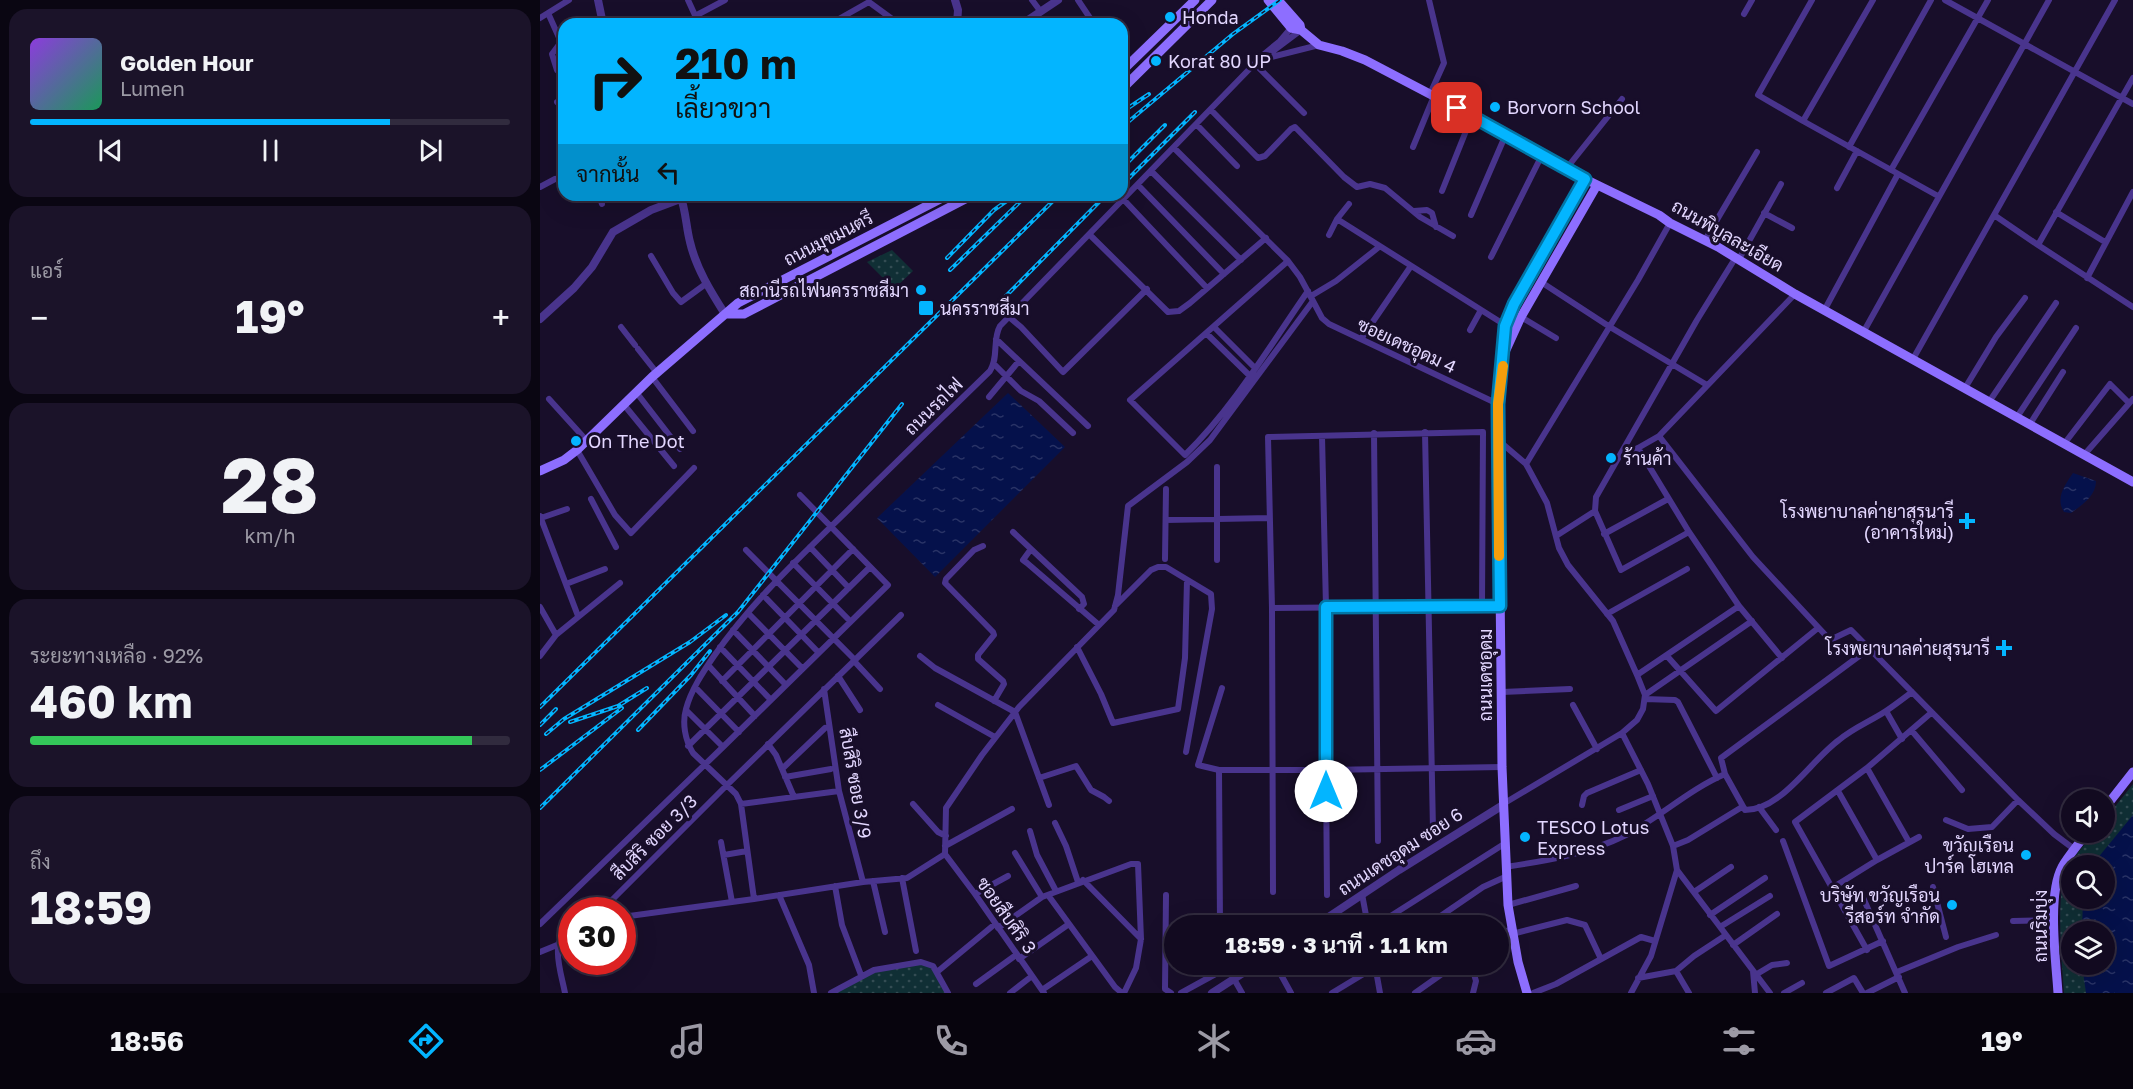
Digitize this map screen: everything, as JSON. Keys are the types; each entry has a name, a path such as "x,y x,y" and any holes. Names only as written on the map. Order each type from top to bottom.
{"main road":[{"path":"1128,62 1195,0"},
{"path":"1128,83 1212,0"},
{"name":"ถนนพิบูลละเอียด","path":"1268,0 1296,29 1319,45 1365,60 1506,134 1566,169 1706,240 1795,294 2133,482"},
{"name":"ถนนพิบูลละเอียด","path":"1278,0 1300,25 1296,29"},
{"name":"ถนนเดชอุดม","path":"1527,993 1512,932 1505,872 1498,404 1505,326 1514,304 1585,179"},
{"name":"ถนนเดชอุดม","path":"1504,355 1521,317 1597,185"},
{"name":"ถนนมุขมนตรี","path":"540,471 564,460 577,450 636,392 738,303 936,201"},
{"name":"ถนนมุขมนตรี","path":"725,314 744,314 961,201"},
{"path":"1530,275 1541,282"},
{"path":"2115,795 2133,772"},
{"name":"ถนนริมบุ่ง","path":"2057,993 2055,920 2057,879 2062,867 2079,843"}],"street":[{"path":"540,18 569,0"},
{"path":"598,0 602,18"},
{"path":"688,0 695,16 724,0"},
{"path":"955,0 958,10 956,18"},
{"path":"1032,0 1041,12"},
{"path":"1032,18 1058,0"},
{"path":"1078,0 1090,18"},
{"path":"1413,147 1444,63 1429,0"},
{"path":"1744,14 1752,0"},
{"path":"1812,0 1758,95 1938,196"},
{"path":"1803,121 1873,0"},
{"path":"1849,147 1931,0"},
{"path":"1945,0 2133,104"},
{"path":"1891,171 1988,0"},
{"path":"1864,331 2049,0"},
{"path":"1913,359 2115,0"},
{"path":"841,18 871,1 891,18"},
{"path":"548,13 558,35"},
{"path":"1128,196 1257,62 1280,47 1296,29"},
{"path":"1257,62 1319,45"},
{"path":"557,70 552,54 558,46"},
{"path":"1257,62 1304,113"},
{"path":"2038,245 2133,78"},
{"path":"1566,169 1622,99"},
{"path":"1211,110 1258,158 1265,156 1295,127 1344,177 1357,187 1370,184 1385,188 1420,217 1453,236"},
{"path":"1442,191 1472,116"},
{"path":"1197,125 1238,166"},
{"path":"1471,214 1506,134"},
{"name":"ซอยเดชอุดม 4","path":"1174,148 1288,261 1311,296 1322,318 1329,324 1498,404"},
{"path":"1706,240 1757,152"},
{"path":"1837,188 1857,152"},
{"path":"1491,256 1542,155"},
{"path":"1151,171 1241,260"},
{"path":"1825,309 1898,174"},
{"path":"540,188 555,179"},
{"path":"1689,532 1621,570 1595,511 1596,497 1672,363 1781,184"},
{"path":"1138,185 1224,274"},
{"path":"2087,278 2133,192"},
{"path":"540,319 574,288 592,267 613,232 672,201"},
{"path":"682,201 690,243 707,283 725,314"},
{"path":"1073,433 1040,401 1021,391 994,364 996,339 1000,326 1123,201"},
{"path":"1125,201 1207,288"},
{"path":"1329,235 1337,219 1349,204"},
{"path":"1414,211 1427,210 1432,213 1436,227"},
{"path":"2056,212 2105,242"},
{"path":"1764,213 1792,228"},
{"path":"1994,215 2133,307"},
{"path":"1337,219 1505,326"},
{"path":"1526,464 1610,327 1670,223"},
{"path":"1090,234 1168,312 1179,311 1266,238"},
{"path":"1288,261 1130,400 1185,455 1205,435 1311,296 1336,281 1379,247"},
{"path":"651,256 681,302 707,283"},
{"path":"1361,339 1411,266"},
{"path":"1541,282 1610,327 1707,385"},
{"path":"1009,317 1064,372 1147,290"},
{"path":"1619,456 1659,436 1795,294"},
{"path":"636,915 862,882 907,878 945,854 946,807 1015,712 1114,610 1118,595 1128,506 1187,462 1209,441 1311,296"},
{"path":"1965,388 1996,337 2025,298"},
{"path":"1989,402 2056,303"},
{"path":"1470,330 1481,310"},
{"path":"1521,317 1556,338"},
{"path":"621,327 693,431"},
{"path":"1214,327 1255,368"},
{"path":"2017,417 2076,328"},
{"path":"1207,334 1250,376"},
{"path":"996,339 1088,426"},
{"path":"989,397 1019,361"},
{"name":"ถนนรถไฟ","path":"688,746 685,734 686,710 695,687 733,630 777,579 990,371 994,364"},
{"path":"2030,424 2063,372"},
{"path":"2064,444 2110,384 2131,401 2084,454"},
{"path":"636,392 680,449"},
{"path":"549,399 587,441"},
{"path":"625,405 674,466"},
{"path":"1425,432 1433,831"},
{"path":"1273,892 1272,608 1268,437 1483,432 1482,606"},
{"path":"1374,433 1378,841"},
{"path":"1322,436 1326,607 1327,895"},
{"path":"1659,436 1753,557 1830,640 1851,630 2018,800 2054,834 2074,849"},
{"path":"1498,440 1526,464 1547,503 1559,548 1568,565 1613,621 1645,697 1643,709 1637,720 1623,733 1503,805"},
{"path":"1638,448 1689,532 1739,606 1782,658"},
{"path":"577,450 615,515 628,532 633,532 694,468"},
{"path":"1217,467 1217,560"},
{"path":"1165,559 1166,489"},
{"path":"540,924 888,585 800,495"},
{"path":"591,499 616,547"},
{"path":"1604,534 1668,499"},
{"path":"567,509 540,517 578,616"},
{"path":"1556,536 1595,511"},
{"path":"605,526 615,515"},
{"path":"1166,520 1270,518"},
{"path":"1013,532 1082,597 1084,604 1079,609"},
{"path":"983,546 974,550 945,579 945,583 993,632 994,636 978,655 978,659 1003,681 1004,684 994,701"},
{"path":"810,547 849,588"},
{"path":"722,681 853,549"},
{"path":"1031,549 1023,560 1099,625"},
{"path":"746,550 777,579 880,689"},
{"path":"793,563 850,621"},
{"path":"754,899 741,804 727,784 688,746 870,567"},
{"path":"1115,606 1151,570 1158,567 1166,567 1211,594 1212,609 1186,752"},
{"path":"1607,614 1687,568"},
{"path":"566,584 605,569"},
{"path":"1077,648 1113,723 1178,709 1185,658 1187,580"},
{"path":"540,656 556,635 620,583"},
{"path":"763,596 818,652"},
{"path":"1272,608 1500,606"},
{"path":"1637,675 1739,606"},
{"path":"540,607 556,635"},
{"path":"748,613 802,668"},
{"path":"727,784 901,615"},
{"path":"1645,697 1752,621"},
{"path":"1667,656 1716,711 1818,628"},
{"path":"733,630 786,685"},
{"path":"720,647 771,700"},
{"path":"1870,648 1723,755 1720,761 1744,810 1759,807 1784,794 1826,750 1841,738 1886,711 1912,692"},
{"path":"920,656 934,668 1015,712 1049,805"},
{"path":"708,665 755,716"},
{"path":"838,676 860,710"},
{"path":"695,687 739,732"},
{"path":"1222,688 1198,765 1219,770 1502,767"},
{"path":"1502,692 1570,688"},
{"name":"สืบสิริ ซอย 3/9","path":"824,689 838,791 862,882"},
{"path":"1645,697 1678,702 1717,778"},
{"path":"938,705 995,737"},
{"path":"1573,705 1597,749"},
{"path":"686,710 723,747"},
{"path":"1886,711 1902,739"},
{"path":"1867,950 1795,822 1867,768 1932,713"},
{"path":"782,769 825,728"},
{"path":"1912,731 1962,790"},
{"path":"1623,733 1660,813 1673,846 1677,870 1651,957 1631,993"},
{"path":"768,744 794,797"},
{"path":"1039,778 1076,766 1091,790 1109,801"},
{"path":"1867,768 1909,842"},
{"path":"785,777 831,769"},
{"path":"1219,770 1220,915"},
{"path":"1582,805 1587,793 1641,770"},
{"path":"1442,915 1505,872 1549,861 1625,835 1725,774"},
{"name":"สืบสิริ ซอย 3/3","path":"615,897 727,784"},
{"path":"1838,790 1877,860"},
{"path":"741,804 838,791"},
{"path":"1619,810 1653,796"},
{"path":"1946,820 1968,829 1992,827 2018,800"},
{"path":"913,804 938,832 946,836"},
{"name":"ถนนเดชอุดม ซอย 6","path":"1331,915 1503,805"},
{"path":"1673,846 1688,840 1742,807"},
{"path":"1759,807 1776,830"},
{"path":"945,846 1012,809"},
{"path":"1055,824 1080,881 1141,939"},
{"path":"1030,831 1037,855 1056,891"},
{"path":"1832,888 1919,837"},
{"path":"1783,841 1829,966 1867,950 1883,940"},
{"path":"721,842 732,902"},
{"path":"1393,915 1504,844"},
{"path":"723,855 747,851"},
{"path":"937,972 997,926 1045,896 1080,881 1131,864 1138,864 1141,939 1136,968 1123,993 1045,896 1015,853"},
{"name":"ซอยสืบศิริ 3","path":"945,854 1043,992"},
{"path":"1694,892 1731,867"},
{"path":"1677,870 1770,993"},
{"path":"975,894 1008,876"},
{"path":"902,878 916,951"},
{"path":"1710,915 1765,878"},
{"path":"873,881 885,932"},
{"path":"835,886 842,925 861,975"},
{"path":"1508,905 1575,886"},
{"path":"1933,886 1950,950"},
{"path":"1861,893 1905,993"},
{"path":"1362,894 1366,915"},
{"path":"779,895 809,965 814,993"},
{"path":"1166,895 1165,989 1171,993"},
{"path":"1720,927 1770,896"},
{"path":"1733,945 1777,914"},
{"path":"1509,933 1567,920 1585,925 1601,959"},
{"path":"2013,921 2055,920"},
{"path":"976,984 1069,924"},
{"path":"1638,978 1676,971 1726,935"},
{"path":"1826,993 1854,978 1865,993 1950,950 1996,935"},
{"path":"1533,993 1556,984 1641,937 1655,941"},
{"path":"558,942 565,993"},
{"path":"540,951 557,945"},
{"path":"1043,992 1092,956"},
{"path":"831,993 874,970 921,962 933,966 948,993"},
{"path":"1755,972 1772,965 1787,963"},
{"path":"1676,971 1689,993"},
{"path":"1755,972 1755,993"},
{"path":"1181,993 1214,975"},
{"path":"1212,993 1240,975"},
{"path":"1281,975 1291,993"},
{"path":"1332,993 1361,975"},
{"path":"1377,975 1380,993"},
{"path":"1415,993 1440,975"},
{"path":"1473,993 1476,981 1474,975"},
{"path":"1010,993 1032,976"},
{"path":"1234,979 1242,993"},
{"path":"1784,993 1802,983"}],"green space":[{"path":"892,250 913,271 894,289 867,262"},
{"path":"2133,784 2133,993 2064,993 2063,975 2115,975 2115,921 2061,921 2061,948 2060,933 2061,900 2061,909 2115,909 2115,855 2077,855 2086,843 2115,843 2115,806"},
{"path":"921,962 933,966 948,993 831,993 874,970"}],"water":[{"path":"1008,393 1065,447 935,577 877,518"},
{"path":"2073,473 2096,481 2091,496 2071,513 2064,512 2060,502 2062,492"},
{"path":"2133,815 2133,993 2086,993 2083,975 2115,975 2115,921 2082,921 2083,909 2115,909 2115,855 2100,855 2110,843 2115,843 2115,837"}],"railway":[{"path":"1128,122 1233,34 1280,0"},
{"path":"1128,108 1149,94"},
{"path":"1128,179 1195,112"},
{"path":"1128,162 1165,125"},
{"path":"947,258 994,210 1007,201"},
{"path":"950,270 1021,201"},
{"path":"540,707 1053,201"},
{"path":"997,305 1100,201"},
{"path":"540,808 738,612 902,404"},
{"path":"546,734 564,719 690,642 726,615"},
{"path":"638,730 691,675 710,651"},
{"path":"570,722 618,706 647,688"},
{"path":"540,770 622,708"},
{"path":"540,725 556,709"}],"slow traffic":[{"path":"1499,556 1498,404 1503,366"}],"place":[{"name":"Honda","path":"1170,17"},
{"name":"Korat 80 UP","path":"1156,61"},
{"name":"Borvorn School","path":"1495,107"},
{"name":"สถานีรถไฟนครราชสีมา","path":"921,290"},
{"name":"นครราชสีมา","path":"926,308"},
{"name":"On The Dot","path":"576,441"},
{"name":"ร้านค้า","path":"1611,458"},
{"name":"โรงพยาบาลค่ายาสุรนารี (อาคารใหม่)","path":"1967,521"},
{"name":"โรงพยาบาลค่ายสุรนารี","path":"2004,648"},
{"name":"TESCO Lotus Express","path":"1525,837"},
{"name":"ขวัญเรือน ปาร์ค โฮเทล","path":"2026,855"},
{"name":"บริษัท ขวัญเรือน รีสอร์ท จำกัด","path":"1952,905"}],"route":[{"path":"1326,791 1326,607 1500,606 1498,404 1505,326 1514,304 1585,179 1457,108"}]}
